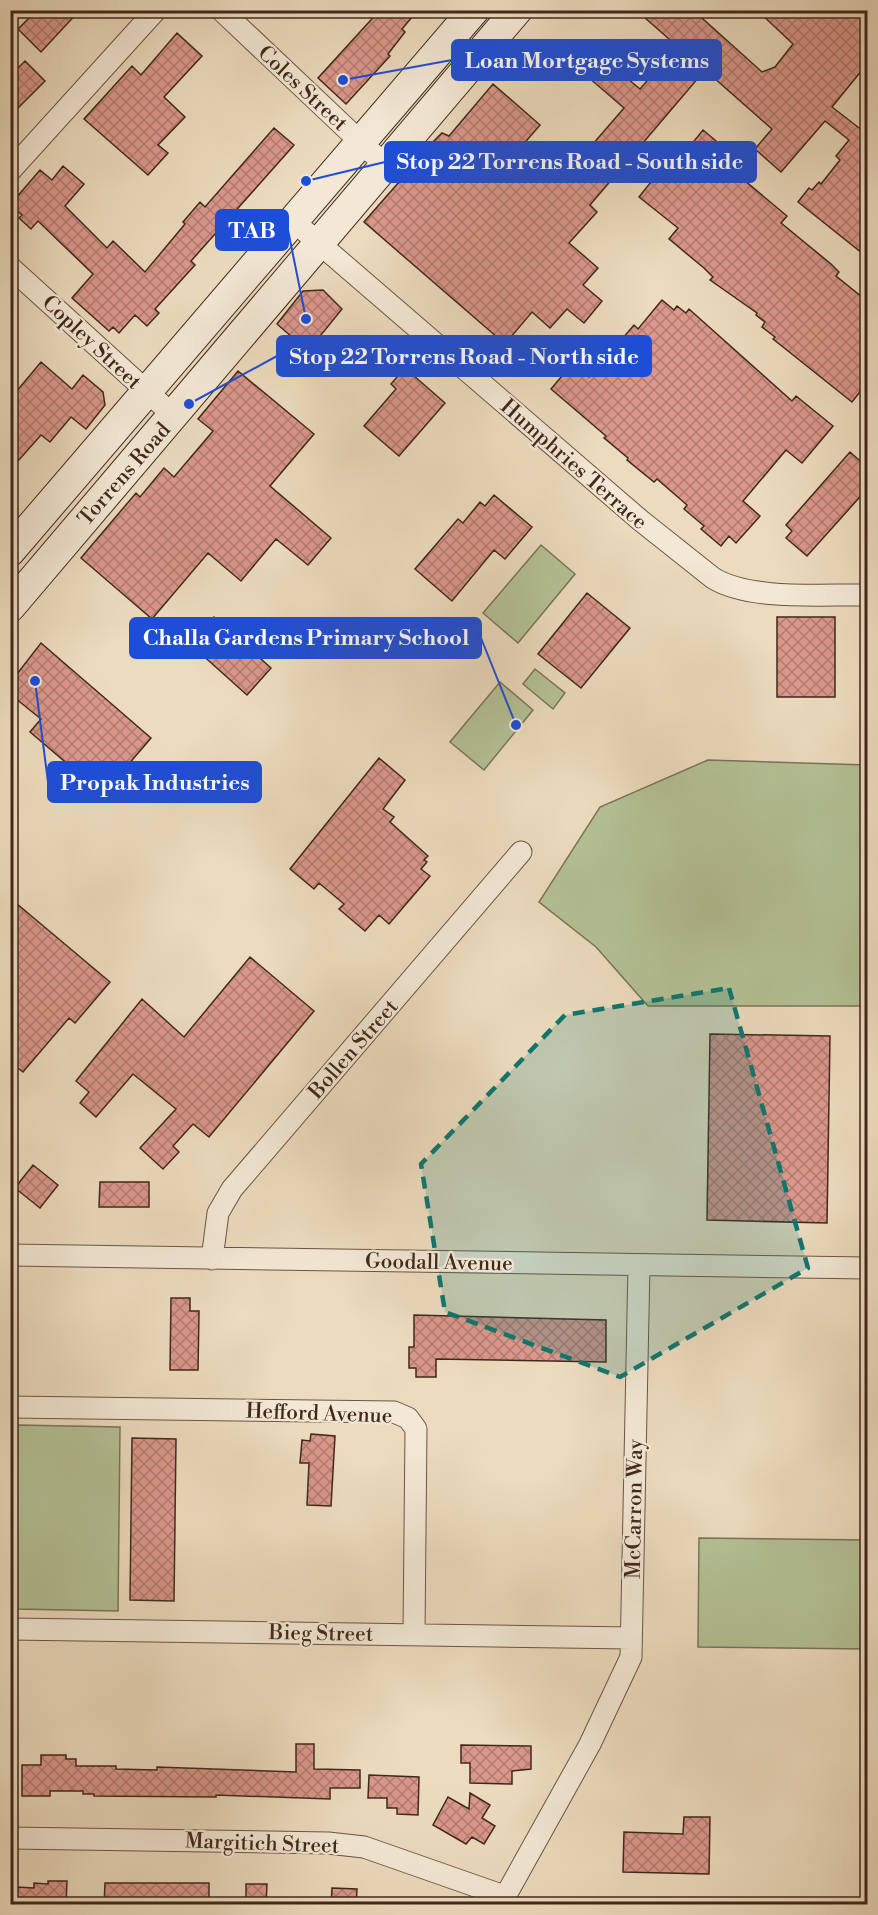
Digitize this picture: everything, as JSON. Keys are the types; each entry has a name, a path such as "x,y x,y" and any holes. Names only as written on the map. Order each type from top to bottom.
{"main road":[{"name":"Torrens Road","path":"10,551 474,10"},
{"name":"Torrens Road","path":"10,607 517,10"}],"street":[{"path":"10,171 156,10"},
{"name":"Coles Street","path":"221,10 386,166"},
{"name":"Humphries Terrace","path":"292,220 631,512 724,586 764,592 867,595"},
{"name":"Copley Street","path":"10,267 146,393 174,416"},
{"name":"Bollen Street","path":"212,1259 218,1214 232,1189 521,852"},
{"name":"Goodall Avenue","path":"10,1256 867,1268"},
{"name":"McCarron Way","path":"502,1900 590,1744 631,1658 639,1265"},
{"name":"Hefford Avenue","path":"10,1407 394,1412 408,1418 416,1429 414,1634"},
{"name":"Bieg Street","path":"10,1629 631,1638"},
{"name":"Margitich Street","path":"10,1838 328,1843 364,1847 502,1900"}],"highlighted area":[{"path":"729,988 808,1268 620,1377 445,1312 421,1164 565,1015"}],"green space":[{"path":"541,545 575,574 518,643 483,613"},
{"path":"535,669 565,693 553,709 523,684"},
{"path":"500,682 533,710 484,770 450,742"},
{"path":"708,760 867,765 867,1006 648,1006 596,947 539,902 600,807"},
{"path":"17,1425 120,1427 118,1611 16,1609"},
{"path":"699,1538 867,1540 867,1649 698,1647"}],"building":[{"path":"37,10 80,10 41,52 18,29"},
{"path":"380,10 404,10 412,17 402,29 405,32 388,54 390,56 346,104 318,78"},
{"path":"636,10 693,10 762,72 775,67 793,44 757,10 867,10 867,64 832,107 867,134 867,257 798,202 809,188 812,190 819,182 821,184 840,160 836,156 849,140 825,121 781,172 755,149 772,129 705,70 590,205 597,212 569,243 598,268 583,285 602,301 584,323 567,309 550,328 532,312 505,344 364,222 407,173 411,178 429,157 426,149 442,133 449,136 493,84 540,125 521,147 561,181 624,108 581,71 585,66 578,60 591,45 598,52 601,48 620,65 616,69 640,89 677,46"},
{"path":"177,33 202,56 164,97 185,117 158,145 168,153 148,175 84,119 132,66 141,75"},
{"path":"25,61 45,81 10,116 10,76"},
{"path":"274,128 294,145 191,261 195,265 155,309 159,313 147,326 135,315 119,333 113,327 109,331 72,298 93,274 38,221 31,229 19,218 22,215 10,205 40,170 52,180 63,166 84,184 65,206 107,248 113,241 145,272 200,202 205,207"},
{"path":"703,130 728,151 720,160 787,216 781,223 831,264 839,272 836,276 867,301 867,383 852,402 773,339 775,337 762,327 765,322 756,315 757,313 710,280 713,277 704,268 669,239 678,228 639,197 659,172 665,177"},
{"path":"323,290 342,309 308,351 277,324 303,291"},
{"path":"662,300 674,310 677,306 686,313 689,309 792,401 796,396 833,426 802,463 786,450 743,501 760,516 736,543 729,536 721,546 701,529 704,526 684,509 687,505 657,479 654,482 627,460 628,458 604,438 606,436 551,389 573,363 589,377 634,325 638,329"},
{"path":"41,362 72,389 83,375 103,392 105,405 86,429 71,417 50,442 41,435 10,470 10,399"},
{"path":"405,368 445,403 399,456 364,426 396,389 391,384"},
{"path":"238,371 314,434 270,486 331,538 308,565 276,539 241,581 208,553 152,619 81,558 136,493 140,497 164,468 174,477 213,431 198,419"},
{"path":"850,452 867,467 867,489 807,556 786,538 792,531 786,525"},
{"path":"494,495 532,527 505,559 494,550 452,601 415,569 458,519 463,523 480,502 485,506"},
{"path":"587,593 630,628 581,688 538,654"},
{"path":"214,617 271,668 247,695 190,644"},
{"path":"777,617 835,617 835,697 777,697"},
{"path":"41,643 151,738 103,794 30,732 41,719 10,694 10,683"},
{"path":"379,758 405,780 383,809 394,817 390,822 428,856 424,860 427,862 421,869 430,876 389,924 379,915 365,931 339,909 344,904 319,883 314,889 290,869"},
{"path":"10,898 110,982 75,1023 69,1018 23,1072 10,1062"},
{"path":"250,957 314,1011 209,1137 193,1124 173,1146 179,1152 163,1169 140,1148 176,1109 133,1074 96,1117 80,1103 89,1092 76,1081 142,999 184,1037"},
{"path":"710,1034 830,1036 827,1223 707,1220"},
{"path":"33,1165 58,1185 40,1208 15,1188"},
{"path":"100,1182 149,1182 149,1207 99,1207"},
{"path":"171,1298 190,1298 190,1311 199,1311 198,1370 170,1370"},
{"path":"414,1315 606,1320 606,1362 436,1359 436,1377 416,1377 416,1368 409,1368 409,1347 414,1347"},
{"path":"311,1434 335,1436 331,1506 307,1505 309,1463 300,1463 302,1440 310,1441"},
{"path":"132,1438 176,1439 174,1601 130,1600"},
{"path":"296,1744 314,1744 314,1769 360,1770 360,1788 330,1788 330,1799 216,1795 216,1797 94,1796 94,1794 83,1794 83,1791 50,1791 50,1796 22,1796 22,1765 41,1765 41,1755 66,1755 66,1759 76,1759 76,1766 116,1766 116,1769 157,1770 157,1767 296,1772"},
{"path":"461,1745 531,1746 531,1769 512,1771 512,1784 470,1783 470,1763 461,1763"},
{"path":"369,1775 419,1777 418,1815 397,1814 397,1808 387,1808 387,1798 368,1798"},
{"path":"470,1793 490,1805 482,1818 495,1826 484,1844 472,1837 466,1844 433,1825 448,1797 469,1809"},
{"path":"684,1817 710,1817 709,1874 623,1872 624,1832 683,1834"},
{"path":"48,1881 67,1881 66,1905 17,1905 17,1887 34,1888 34,1883 48,1884"},
{"path":"105,1883 209,1883 209,1905 104,1905"},
{"path":"246,1884 267,1884 266,1905 246,1905"},
{"path":"332,1888 357,1889 356,1905 331,1905"}],"place":[{"name":"Loan Mortgage Systems","path":"343,80"},
{"name":"Stop 22 Torrens Road - South side","path":"306,181"},
{"name":"TAB","path":"306,319"},
{"name":"Stop 22 Torrens Road - North side","path":"189,404"},
{"name":"Propak Industries","path":"35,681"},
{"name":"Challa Gardens Primary School","path":"516,725"}]}
